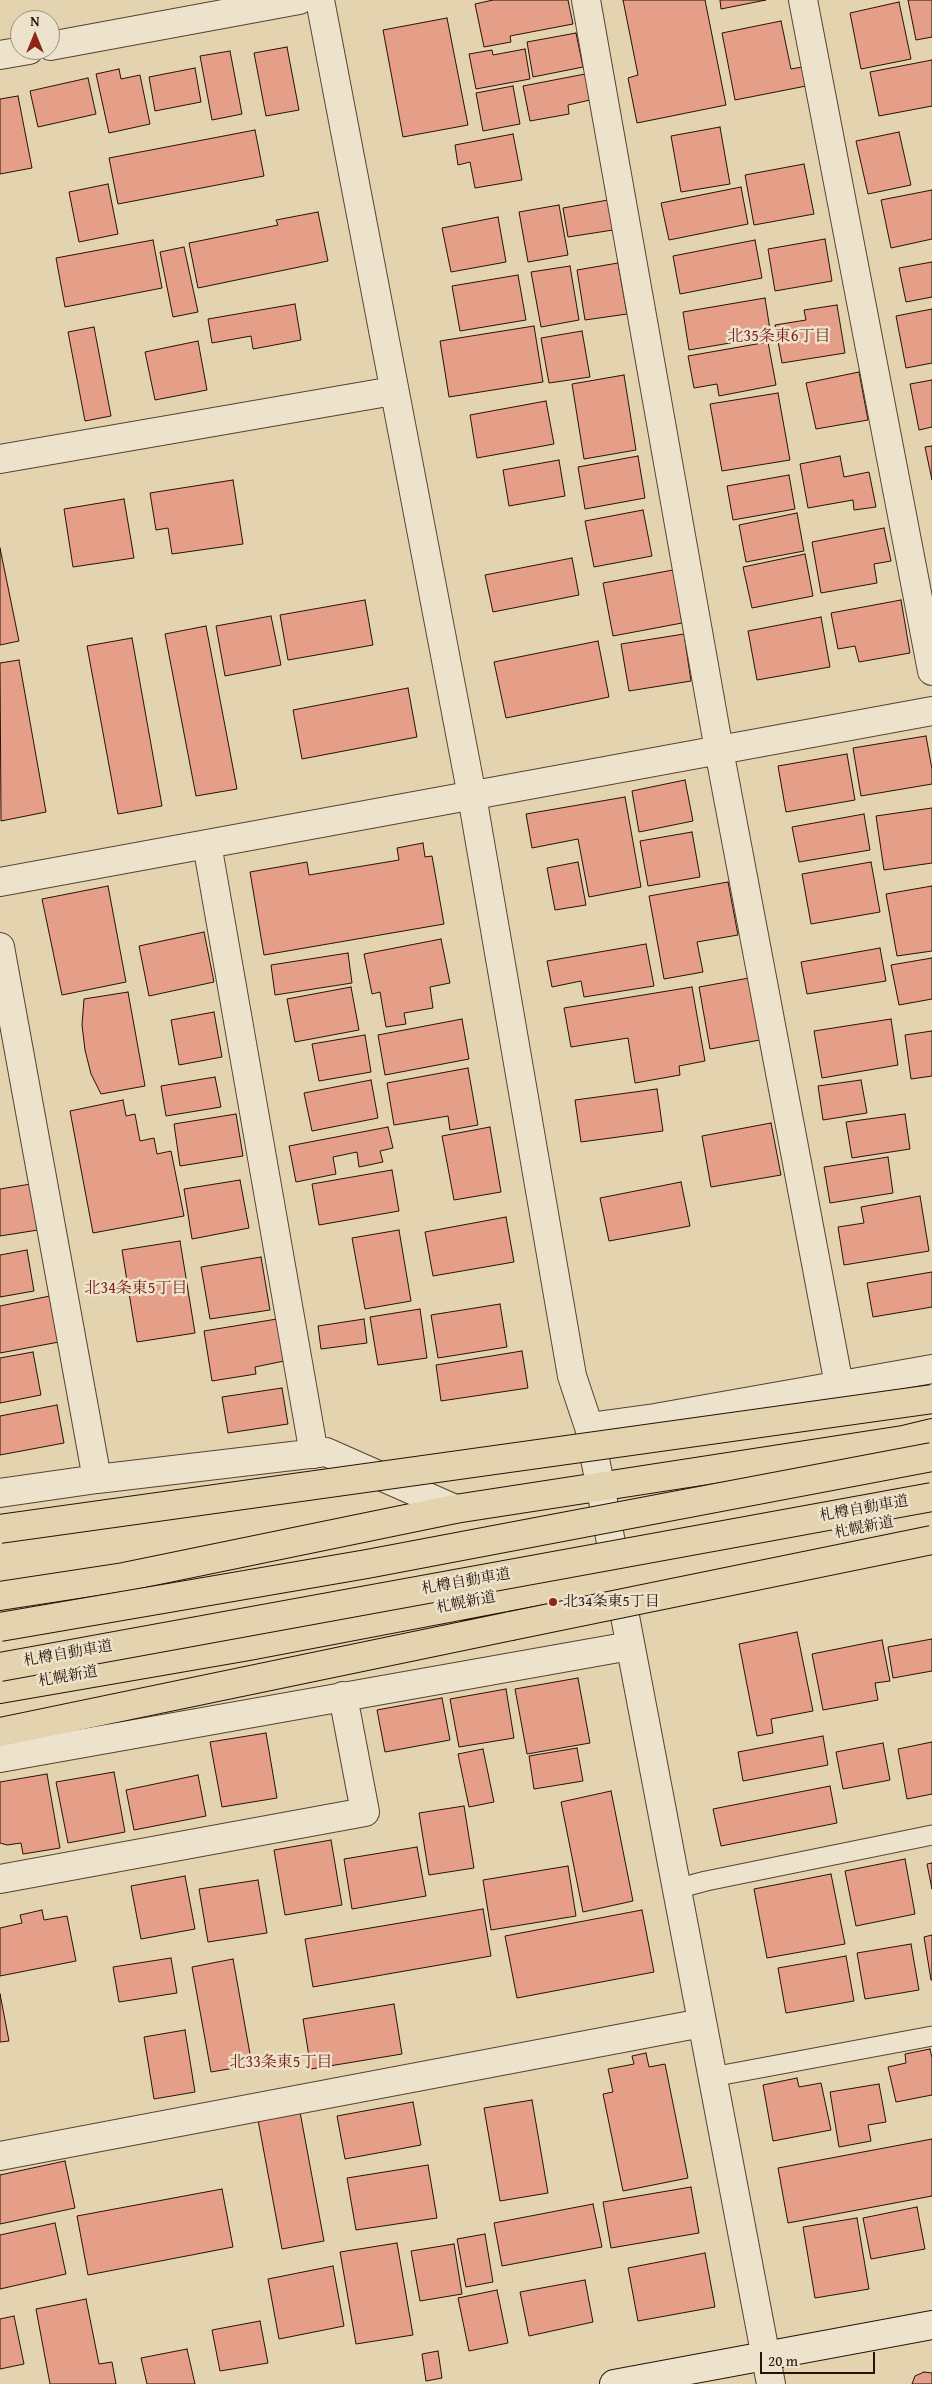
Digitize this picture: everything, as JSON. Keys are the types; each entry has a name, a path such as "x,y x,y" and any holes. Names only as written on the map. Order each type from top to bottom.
{"highway":[{"path":"0,1529 932,1399"},
{"path":"0,1596 124,1577 456,1509 903,1440 932,1433"},
{"path":"0,1626 367,1564 932,1457"},
{"name":"札樽自動車道","path":"0,1667 932,1497"},
{"name":"札幌新道","path":"0,1689 240,1647 496,1597 932,1516"},
{"path":"0,1732 932,1540"}],"street":[{"path":"60,44 299,0"},
{"path":"320,0 393,391 472,796 572,1376 589,1427 771,2384"},
{"path":"586,0 719,750 838,1385"},
{"path":"803,0 932,672"},
{"path":"0,459 393,391"},
{"path":"0,882 932,711"},
{"path":"207,844 314,1454"},
{"path":"0,947 97,1478"},
{"path":"589,1427 932,1369"},
{"path":"0,1493 97,1478 326,1452 456,1509"},
{"path":"0,1758 630,1646"},
{"path":"0,1879 366,1812 343,1696"},
{"path":"0,2156 702,2023"},
{"path":"614,2384 932,2325"}],"lane":[{"path":"676,1889 706,1881 932,1835"},
{"path":"712,2077 932,2036"}],"building":[{"path":"493,0 568,0 573,24 510,36 511,42 484,47 475,4"},
{"path":"623,0 705,0 726,105 637,123 628,78 638,75"},
{"path":"720,0 766,0 721,9"},
{"path":"908,0 932,0 932,37 916,40"},
{"path":"899,2 911,59 861,69 850,13"},
{"path":"447,18 468,125 403,137 383,30"},
{"path":"781,21 791,69 802,67 806,86 735,100 722,33"},
{"path":"576,33 583,67 533,77 527,42"},
{"path":"287,47 299,110 266,116 254,53"},
{"path":"525,49 530,79 476,89 469,54 492,50 493,55"},
{"path":"230,51 242,114 212,120 200,56"},
{"path":"932,60 932,106 879,116 870,72"},
{"path":"195,68 201,102 155,111 149,77"},
{"path":"119,69 121,79 140,75 150,124 109,133 96,74"},
{"path":"585,74 590,100 568,105 569,114 530,121 523,86"},
{"path":"88,78 96,114 38,127 30,91"},
{"path":"513,86 520,124 483,131 476,93"},
{"path":"18,96 32,168 0,174 0,99"},
{"path":"720,127 730,184 681,192 671,136"},
{"path":"255,130 264,176 118,204 109,158"},
{"path":"899,132 911,185 868,194 856,141"},
{"path":"513,134 522,180 475,188 470,162 458,165 455,145"},
{"path":"804,164 814,214 754,225 745,175"},
{"path":"108,184 118,234 79,242 69,192"},
{"path":"741,187 748,224 669,240 661,203"},
{"path":"932,190 932,239 891,248 881,200"},
{"path":"608,200 613,230 568,237 563,208"},
{"path":"559,205 568,255 528,262 519,212"},
{"path":"318,212 328,261 198,288 189,243 278,225 276,220"},
{"path":"498,217 506,262 451,272 442,228"},
{"path":"825,239 832,281 775,291 768,249"},
{"path":"153,240 162,288 65,307 56,258"},
{"path":"755,240 762,278 680,294 673,256"},
{"path":"184,247 198,312 173,317 160,252"},
{"path":"932,262 932,297 906,302 899,268"},
{"path":"618,263 627,314 585,320 577,270"},
{"path":"570,266 579,320 541,327 531,272"},
{"path":"518,275 526,320 460,331 452,286"},
{"path":"765,298 771,336 689,350 683,312"},
{"path":"295,304 301,340 253,349 251,336 212,343 208,319"},
{"path":"837,305 845,353 782,363 775,325 806,320 804,310"},
{"path":"932,309 932,363 906,368 896,316"},
{"path":"534,326 543,382 449,397 440,341"},
{"path":"94,327 111,416 85,421 68,332"},
{"path":"582,331 590,377 549,383 541,338"},
{"path":"198,341 207,390 155,400 145,352"},
{"path":"768,342 776,385 719,396 717,384 694,388 688,356"},
{"path":"859,372 868,420 816,429 806,383"},
{"path":"624,375 636,450 584,459 572,384"},
{"path":"932,380 932,427 919,430 910,384"},
{"path":"778,393 790,460 722,471 710,404"},
{"path":"546,401 554,444 477,458 470,415"},
{"path":"932,446 932,480 925,447"},
{"path":"638,456 645,498 585,509 578,467"},
{"path":"840,456 844,477 869,472 876,507 854,510 853,500 808,508 800,464"},
{"path":"559,460 565,496 509,506 503,470"},
{"path":"789,475 795,509 733,520 727,486"},
{"path":"233,480 243,544 172,554 168,528 156,530 150,493"},
{"path":"124,499 134,558 73,567 64,509"},
{"path":"643,510 652,556 594,567 585,521"},
{"path":"797,513 804,551 746,562 739,525"},
{"path":"884,528 891,561 874,564 877,583 821,593 812,542"},
{"path":"0,548 19,641 0,645"},
{"path":"805,554 813,596 752,608 743,567"},
{"path":"572,558 579,595 493,612 485,575"},
{"path":"673,570 682,623 613,636 603,583"},
{"path":"365,600 373,645 288,660 280,615"},
{"path":"901,600 910,653 859,662 855,646 838,649 831,613"},
{"path":"271,616 281,665 225,676 216,626"},
{"path":"821,617 830,667 757,680 748,631"},
{"path":"206,626 237,789 196,796 165,634"},
{"path":"684,634 691,681 629,691 621,644"},
{"path":"132,638 162,806 118,814 87,646"},
{"path":"598,641 609,697 506,718 494,662"},
{"path":"19,660 46,812 1,821 0,663"},
{"path":"408,688 417,737 302,759 293,710"},
{"path":"926,736 932,769 932,784 861,796 853,748"},
{"path":"847,754 855,800 786,812 778,766"},
{"path":"685,780 693,821 639,832 632,791"},
{"path":"625,797 641,887 589,897 578,839 532,848 526,814"},
{"path":"932,808 932,863 884,870 876,816"},
{"path":"864,814 870,850 799,862 792,827"},
{"path":"692,832 700,877 648,886 640,841"},
{"path":"423,843 425,857 432,856 444,924 264,955 250,872 307,862 309,875 399,860 397,848"},
{"path":"578,862 586,905 555,910 547,868"},
{"path":"871,862 880,912 811,924 802,874"},
{"path":"728,882 738,935 697,942 703,972 664,979 649,896"},
{"path":"108,886 126,982 62,995 42,899"},
{"path":"932,886 932,951 897,956 886,894"},
{"path":"204,932 214,982 149,996 139,946"},
{"path":"441,939 450,983 430,987 433,1008 404,1013 406,1024 386,1027 380,992 372,994 364,954"},
{"path":"646,944 654,986 584,997 581,981 552,987 547,961"},
{"path":"880,948 886,981 807,994 801,962"},
{"path":"348,953 352,983 275,995 271,965"},
{"path":"932,958 932,999 899,1005 891,965"},
{"path":"749,978 760,1040 710,1049 699,987"},
{"path":"351,987 359,1030 295,1042 287,999"},
{"path":"692,987 705,1061 679,1066 680,1075 635,1083 628,1038 571,1047 564,1008"},
{"path":"128,992 145,1086 101,1094 91,1074 85,1050 82,1025 84,999"},
{"path":"214,1012 222,1057 179,1065 171,1020"},
{"path":"462,1019 469,1059 385,1075 378,1035"},
{"path":"891,1019 898,1065 822,1078 814,1031"},
{"path":"932,1031 932,1076 911,1079 905,1035"},
{"path":"365,1035 371,1072 319,1081 312,1044"},
{"path":"468,1068 478,1125 450,1130 448,1116 394,1125 387,1083"},
{"path":"215,1077 221,1107 166,1116 161,1086"},
{"path":"371,1080 378,1118 312,1131 304,1093"},
{"path":"861,1080 867,1113 823,1120 818,1086"},
{"path":"657,1089 663,1131 581,1142 575,1100"},
{"path":"123,1100 126,1116 135,1114 140,1141 154,1138 157,1154 171,1151 184,1216 93,1233 70,1111"},
{"path":"236,1114 243,1156 180,1166 174,1124"},
{"path":"905,1114 910,1149 852,1158 846,1122"},
{"path":"771,1123 781,1175 711,1187 702,1136"},
{"path":"388,1127 393,1148 380,1151 383,1162 359,1167 357,1152 333,1157 336,1174 296,1182 289,1146"},
{"path":"490,1127 501,1192 454,1200 442,1136"},
{"path":"888,1157 893,1193 830,1203 824,1167"},
{"path":"392,1170 399,1211 319,1225 312,1184"},
{"path":"240,1180 249,1228 192,1239 184,1189"},
{"path":"681,1182 690,1226 609,1241 600,1198"},
{"path":"31,1184 38,1230 0,1236 0,1189"},
{"path":"920,1196 929,1251 844,1265 838,1227 864,1223 861,1207"},
{"path":"506,1217 514,1262 433,1276 425,1232"},
{"path":"399,1230 411,1301 365,1309 352,1238"},
{"path":"180,1241 195,1333 137,1342 122,1250"},
{"path":"27,1250 34,1291 0,1297 0,1255"},
{"path":"261,1257 270,1310 210,1319 201,1267"},
{"path":"932,1272 932,1307 873,1317 867,1283"},
{"path":"50,1296 59,1342 0,1353 0,1306"},
{"path":"500,1304 507,1347 438,1358 431,1315"},
{"path":"420,1309 427,1358 378,1365 370,1317"},
{"path":"277,1319 284,1361 255,1367 256,1374 212,1381 204,1331"},
{"path":"364,1319 367,1343 321,1349 318,1326"},
{"path":"522,1351 528,1388 441,1401 436,1365"},
{"path":"33,1352 41,1395 0,1403 0,1358"},
{"path":"282,1388 288,1424 228,1433 222,1397"},
{"path":"57,1405 64,1443 0,1455 0,1416"},
{"path":"797,1632 813,1711 771,1719 773,1733 757,1736 739,1644"},
{"path":"932,1639 932,1671 893,1678 888,1647"},
{"path":"882,1640 890,1681 875,1683 878,1700 823,1710 812,1654"},
{"path":"578,1678 590,1743 527,1754 515,1689"},
{"path":"506,1689 514,1738 459,1747 450,1699"},
{"path":"442,1698 450,1740 385,1752 377,1710"},
{"path":"266,1733 277,1798 222,1807 210,1742"},
{"path":"823,1736 828,1765 743,1781 738,1752"},
{"path":"932,1742 932,1794 907,1799 898,1749"},
{"path":"883,1743 890,1780 843,1789 836,1752"},
{"path":"577,1748 583,1781 534,1789 529,1756"},
{"path":"483,1749 494,1802 469,1807 458,1754"},
{"path":"114,1772 125,1832 68,1843 56,1782"},
{"path":"47,1774 60,1848 23,1854 21,1843 7,1845 0,1843 0,1782"},
{"path":"198,1775 206,1816 134,1830 126,1790"},
{"path":"830,1786 837,1823 721,1846 713,1809"},
{"path":"611,1791 633,1901 583,1912 561,1802"},
{"path":"464,1806 474,1868 429,1875 419,1813"},
{"path":"331,1840 342,1905 285,1915 274,1850"},
{"path":"417,1847 426,1896 352,1909 344,1859"},
{"path":"905,1859 915,1914 856,1926 845,1871"},
{"path":"932,1863 932,1889 927,1864"},
{"path":"568,1866 576,1916 491,1930 483,1880"},
{"path":"831,1874 845,1944 767,1958 754,1889"},
{"path":"185,1876 195,1929 141,1939 131,1886"},
{"path":"258,1880 267,1933 208,1942 199,1889"},
{"path":"483,1909 491,1956 313,1987 305,1939"},
{"path":"42,1910 44,1920 67,1916 76,1961 0,1976 0,1928 22,1923 20,1915"},
{"path":"642,1910 654,1972 517,1998 505,1936"},
{"path":"932,1935 932,1980 931,1980 924,1937"},
{"path":"911,1944 919,1990 865,1999 857,1953"},
{"path":"846,1956 854,2001 786,2013 778,1968"},
{"path":"171,1958 177,1993 119,2002 113,1967"},
{"path":"233,1959 252,2065 211,2072 192,1967"},
{"path":"0,1994 9,2041 0,2042"},
{"path":"394,2004 402,2054 311,2069 303,2019"},
{"path":"185,2030 195,2092 154,2099 144,2037"},
{"path":"930,2049 932,2058 932,2095 896,2102 888,2067 906,2063 905,2054"},
{"path":"646,2053 649,2067 665,2064 688,2178 623,2191 603,2094 613,2092 608,2069 634,2064 632,2056"},
{"path":"797,2078 799,2087 821,2083 831,2130 773,2141 763,2085"},
{"path":"879,2084 886,2122 868,2125 871,2141 839,2147 830,2092"},
{"path":"532,2100 548,2193 500,2201 484,2108"},
{"path":"413,2102 421,2145 345,2159 337,2116"},
{"path":"300,2112 324,2241 282,2249 258,2120"},
{"path":"932,2139 932,2196 788,2223 778,2168"},
{"path":"65,2161 75,2208 0,2224 0,2175"},
{"path":"428,2165 437,2218 356,2230 347,2178"},
{"path":"691,2187 699,2233 611,2248 603,2202"},
{"path":"222,2189 233,2247 88,2275 77,2216"},
{"path":"593,2204 602,2247 502,2266 494,2223"},
{"path":"917,2207 925,2249 871,2259 863,2218"},
{"path":"857,2218 869,2289 815,2298 803,2227"},
{"path":"55,2223 66,2274 0,2289 0,2235"},
{"path":"485,2234 493,2282 466,2287 457,2239"},
{"path":"397,2243 413,2335 356,2344 340,2252"},
{"path":"454,2244 462,2294 420,2301 411,2251"},
{"path":"705,2253 715,2307 638,2321 628,2268"},
{"path":"333,2266 344,2326 279,2339 268,2279"},
{"path":"585,2280 593,2322 529,2336 520,2292"},
{"path":"497,2290 508,2343 469,2351 458,2298"},
{"path":"86,2299 99,2364 112,2362 116,2384 50,2384 36,2309"},
{"path":"14,2316 24,2364 0,2369 0,2319"},
{"path":"260,2321 268,2363 220,2371 212,2330"},
{"path":"187,2349 195,2384 147,2384 141,2358"},
{"path":"438,2351 442,2378 426,2381 422,2354"},
{"path":"924,2372 932,2373 932,2384 912,2384 915,2376"}],"place":[{"name":"北34条東5丁目","path":"553,1602"}],"district":[{"name":"北35条東6丁目","path":"779,337"},
{"name":"北34条東5丁目","path":"136,1289"},
{"name":"北33条東5丁目","path":"281,2063"}]}
